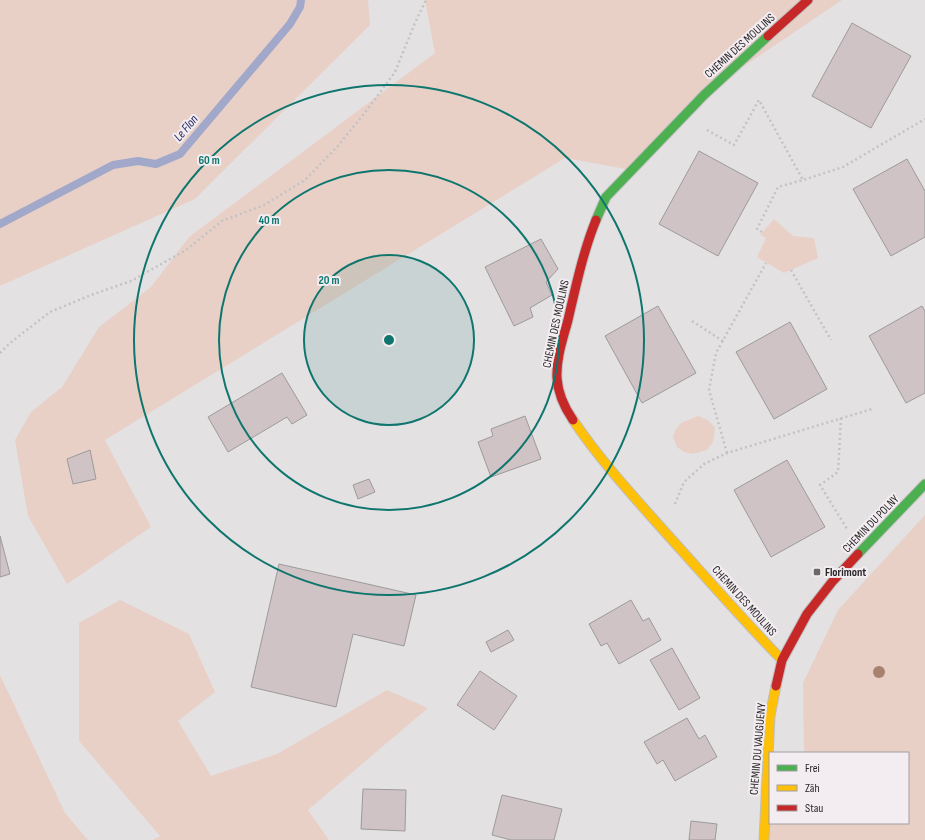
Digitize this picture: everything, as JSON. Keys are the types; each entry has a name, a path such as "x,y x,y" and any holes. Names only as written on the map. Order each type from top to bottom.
{"street":[{"name":"CHEMIN DES MOULINS","path":"782,660 746,623 609,469 567,412 559,394 557,377 559,356 581,264 590,235 606,198 704,95 808,0"},
{"name":"CHEMIN DU POLNY","path":"782,660 807,614 832,582 925,484"},
{"name":"CHEMIN DU VAUGUENY","path":"764,840 770,716 782,660"}],"path":[{"path":"0,354 10,343 50,312 91,295 131,281 186,250 222,221 264,205 305,180 337,147 395,72 426,0"},
{"path":"702,128 734,145 759,100 803,180"},
{"path":"762,232 757,229 778,187 843,167 925,119"},
{"path":"727,453 709,390 716,354 766,263"},
{"path":"791,270 831,340"},
{"path":"692,321 723,341"},
{"path":"674,508 684,482 704,464 727,453 872,409"},
{"path":"841,418 838,472 820,485 848,531"}],"shaded area":[{"path":"0,0 368,0 370,25 195,199 0,286"},
{"path":"425,0 842,0 719,83 631,170 565,158 105,440 151,527 67,584 28,516 15,440 31,412 62,387 99,327 151,287 189,237 435,53"},
{"path":"774,219 793,236 814,238 818,258 784,273 757,257 766,238 760,235"},
{"path":"698,416 708,420 715,428 713,442 707,450 693,454 684,452 677,447 673,437 676,429 681,423"},
{"path":"925,515 925,840 767,840 770,824 909,824 909,752 804,752 803,683 838,610"},
{"path":"120,600 189,634 215,692 178,721 211,776 277,754 387,690 428,708 308,810 329,840 153,840 160,836 79,741 79,623"},
{"path":"0,675 65,813 88,840 0,840"}],"building":[{"path":"852,23 911,56 871,128 812,96"},
{"path":"699,151 758,183 718,256 659,224"},
{"path":"907,159 925,191 925,237 891,256 853,189"},
{"path":"541,239 558,269 546,282 552,295 530,308 533,317 514,326 485,267"},
{"path":"658,306 696,373 642,403 605,336"},
{"path":"922,306 925,311 925,393 906,403 869,336"},
{"path":"790,322 827,389 774,419 736,352"},
{"path":"282,373 307,415 292,424 287,417 228,452 208,417"},
{"path":"525,416 541,459 491,477 478,442 493,436 491,429"},
{"path":"90,450 96,479 73,484 67,459"},
{"path":"787,460 825,527 771,557 734,490"},
{"path":"369,479 375,492 358,499 353,485"},
{"path":"0,536 10,574 0,577"},
{"path":"279,564 416,595 404,646 353,634 336,707 251,687"},
{"path":"631,600 643,621 649,618 661,640 619,664 607,643 601,646 589,624"},
{"path":"508,630 514,640 491,652 486,642"},
{"path":"672,648 700,698 679,710 650,660"},
{"path":"480,671 517,696 494,730 457,705"},
{"path":"687,718 699,739 705,735 717,757 675,781 663,760 657,764 644,742"},
{"path":"363,789 406,790 405,831 361,829"},
{"path":"502,795 562,809 554,840 511,840 492,835"},
{"path":"691,821 717,824 715,840 689,840"}],"waterway":[{"name":"Le Flon","path":"0,224 113,165 138,161 156,164 180,154 290,24 300,7 301,0"}],"traffic: fast":[{"path":"596,220 606,197 704,95 768,36"},
{"path":"858,554 925,484"}],"traffic: slow":[{"path":"573,420 594,449 629,491 782,660"},
{"path":"764,840 770,716 776,686"}],"traffic: jam":[{"path":"768,36 808,0"},
{"path":"573,420 560,395 557,371 560,349 580,269 596,220"},
{"path":"776,686 782,660 807,614 832,582 858,554"}],"place":[{"name":"Florimont","path":"817,572"}]}
